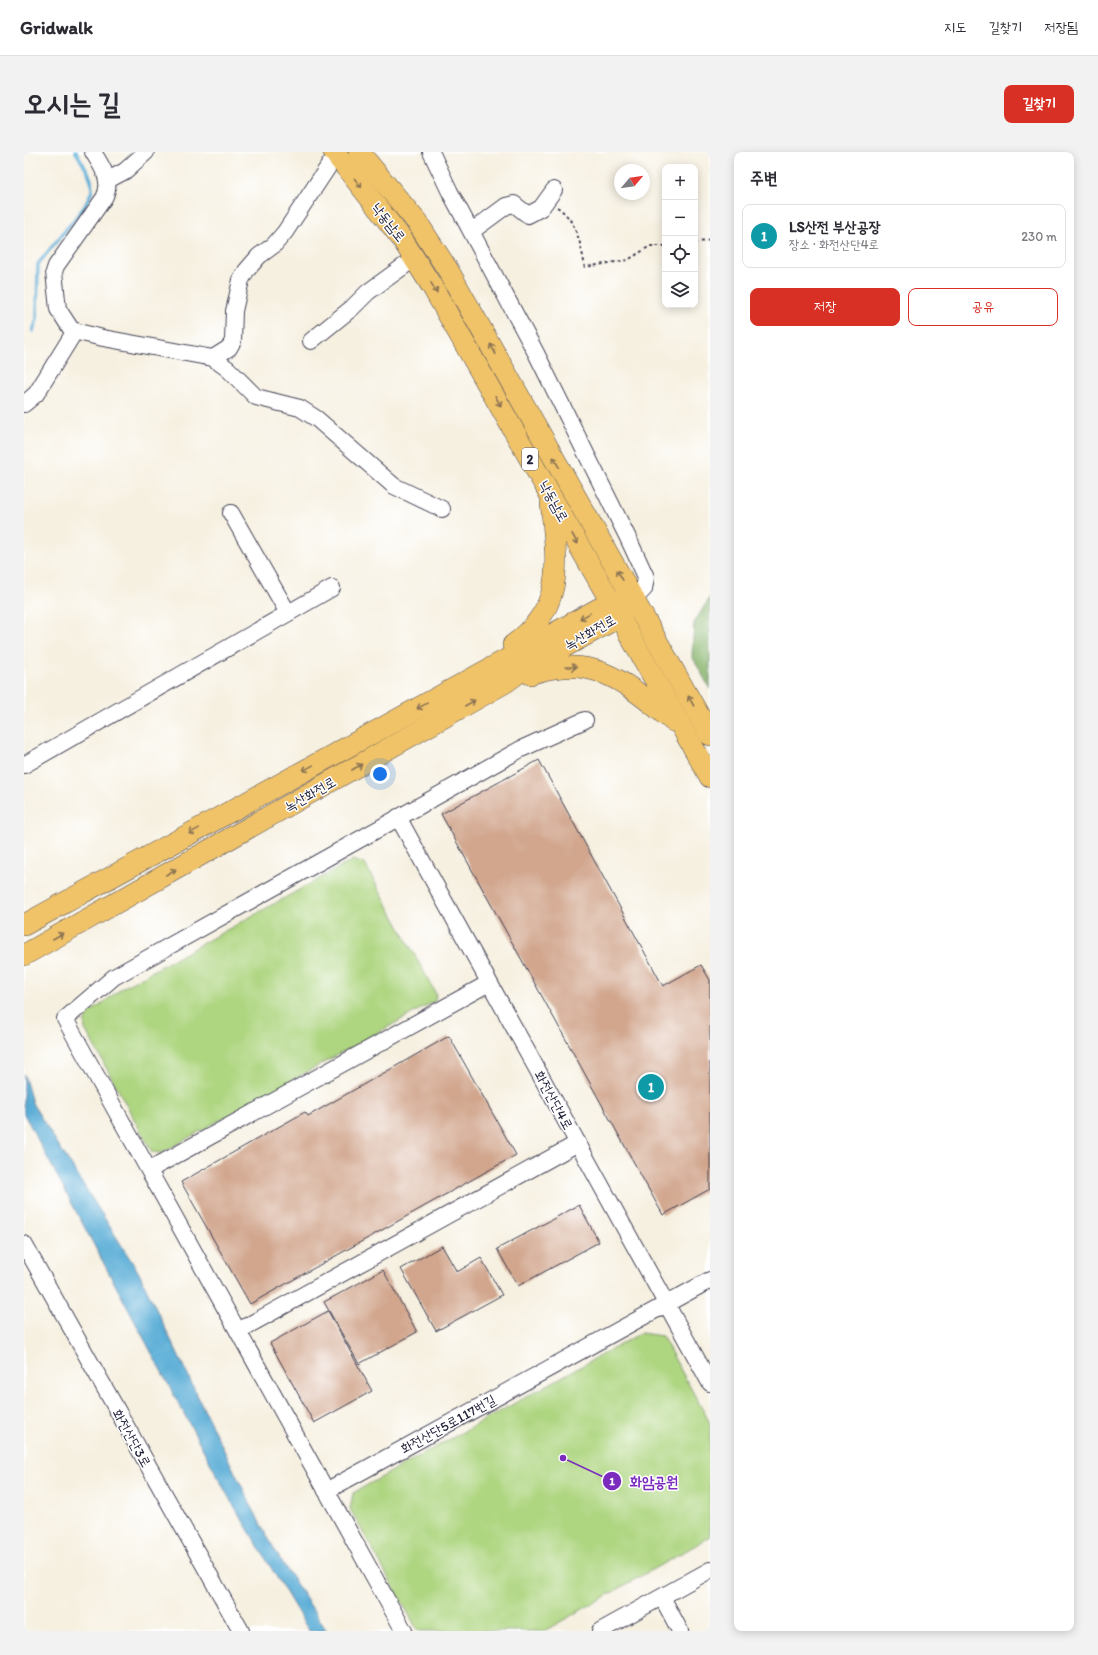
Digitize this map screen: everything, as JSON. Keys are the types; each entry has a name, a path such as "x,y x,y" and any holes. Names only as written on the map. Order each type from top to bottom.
{"main road":[{"name":"낙동남로","path":"359,152 417,222 448,270 710,735"},
{"name":"낙동남로","path":"335,153 415,258 710,778"},
{"path":"465,682 523,638 537,624 544,612 552,594 556,558 550,495"},
{"name":"녹산화전로","path":"24,925 465,682 634,599"},
{"name":"녹산화전로","path":"24,956 506,682 615,609"},
{"path":"506,682 549,668 568,666 584,667 609,675 629,686 682,727"}],"street":[{"path":"93,152 108,180 107,192 56,266 54,272 58,309 63,318 75,331 103,338 213,358 228,369 256,397 300,408 317,419 394,486 442,509"},
{"path":"108,180 125,171 146,152"},
{"path":"431,152 536,353 646,577 644,589 634,599"},
{"path":"213,358 229,348 233,341 234,311 242,280 246,271 259,256 274,244 285,232 335,153"},
{"path":"472,231 506,206 514,204 528,215 541,208 550,196"},
{"path":"311,341 352,308 368,292 415,258"},
{"path":"24,404 36,394 75,331"},
{"path":"231,513 288,613"},
{"path":"24,765 332,588"},
{"path":"404,1631 65,1019 114,977 521,749 584,720"},
{"name":"화전산단4로","path":"398,817 710,1384"},
{"path":"149,1170 489,983"},
{"path":"238,1331 578,1143"},
{"name":"화전산단3로","path":"24,1244 241,1631"},
{"name":"화전산단5로117번길","path":"326,1491 710,1280"},
{"path":"600,1631 710,1570"},
{"path":"662,1597 680,1631"}],"path":[{"path":"550,196 572,222 586,267 628,260 650,246 662,246"},
{"path":"698,242 710,240"}],"green space":[{"path":"710,597 710,689 692,656 694,623"},
{"path":"353,860 365,864 436,994 435,1001 161,1153 152,1152 85,1029 85,1021 89,1014 122,988"},
{"path":"641,1333 662,1336 710,1423 710,1537 544,1631 418,1631 350,1509 353,1493"}],"water":[{"path":"24,1074 32,1103 139,1273 261,1525 280,1559 327,1631 309,1631 228,1496 24,1114"}],"building":[{"path":"539,760 663,986 701,965 710,980 710,1189 663,1215 441,814"},
{"path":"449,1036 516,1155 250,1304 181,1182 305,1112 308,1116"},
{"path":"579,1205 599,1242 518,1286 497,1249"},
{"path":"442,1246 457,1272 481,1258 502,1295 436,1331 401,1269"},
{"path":"383,1270 417,1332 359,1364 324,1302"},
{"path":"328,1311 372,1391 314,1423 270,1343"}],"waterway":[{"path":"33,331 37,319 38,264 85,206 92,191 91,180 88,172 76,152"}],"place":[{"name":"LS산전 부산공장","path":"651,1087"},
{"name":"화암공원","path":"563,1458"}]}
